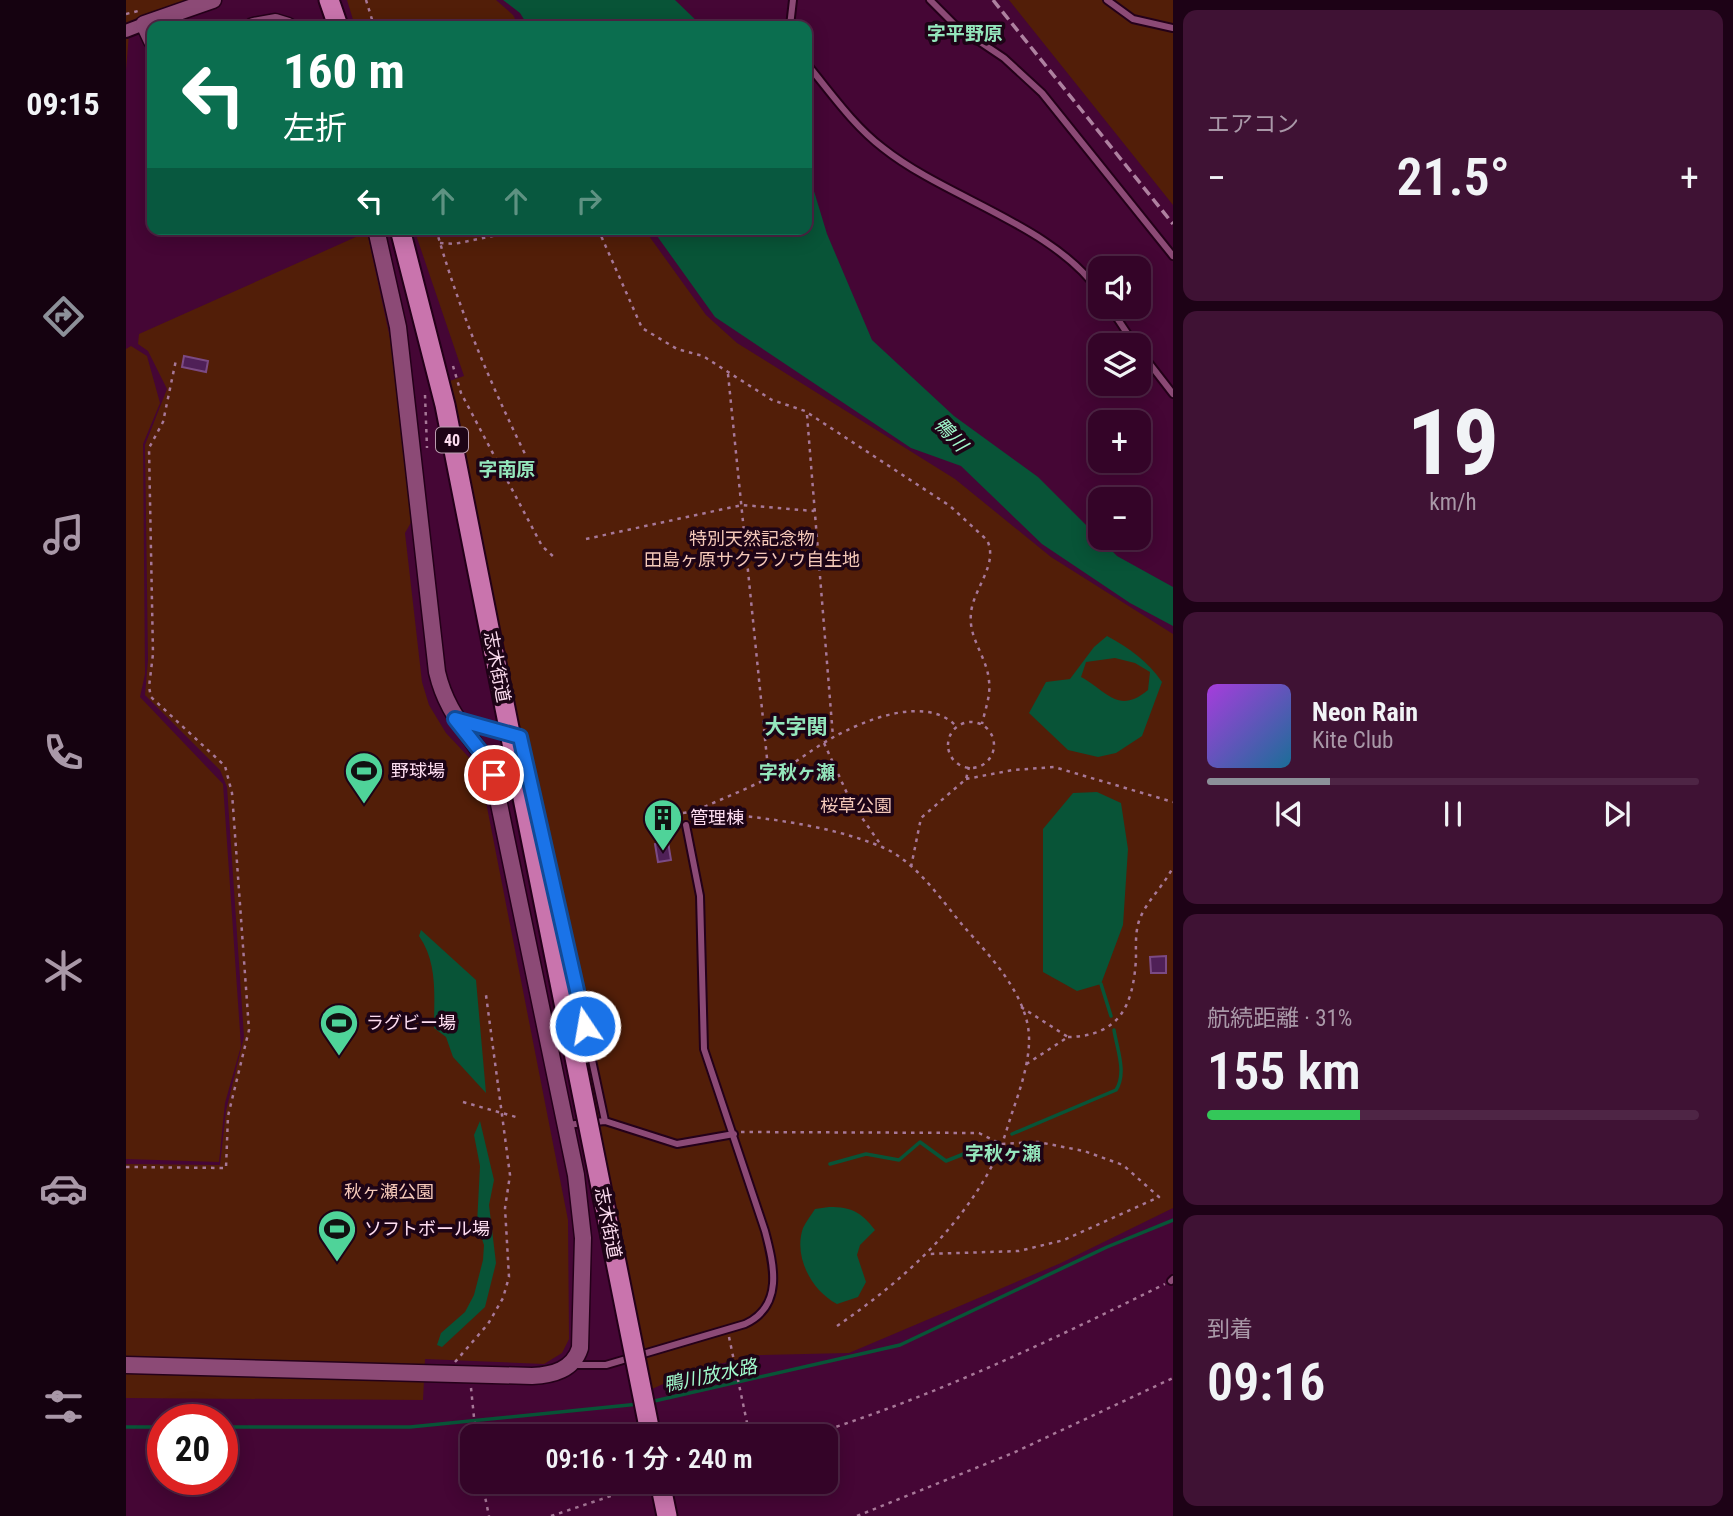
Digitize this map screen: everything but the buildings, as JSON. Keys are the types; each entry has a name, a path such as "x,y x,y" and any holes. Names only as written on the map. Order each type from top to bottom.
{"main road":[{"path":"329,0 336,21"},
{"name":"志木街道","path":"402,235 445,405 648,1424"},
{"path":"662,1494 667,1516"}],"street":[{"path":"126,31 141,17 213,0"},
{"path":"141,17 147,30"},
{"path":"126,1365 532,1376 554,1373 570,1365 578,1354 583,1238 579,1195 494,775 485,757 455,719 437,672 398,327 377,235"}],"lane":[{"path":"791,21 793,0"},
{"path":"930,0 955,25 1004,58 1042,93 1173,256"},
{"path":"1107,0 1133,19 1173,28"},
{"path":"812,70 863,131 883,148 1010,222 1064,257 1088,278"},
{"path":"1151,366 1173,394"},
{"path":"455,719 520,737 605,1121"},
{"path":"570,1365 606,1365 728,1330 755,1320 771,1299 774,1280 765,1231 703,1040 699,895 686,825"},
{"path":"566,1125 605,1121 677,1143 734,1134"}],"path":[{"path":"366,0 372,21"},
{"path":"126,14 141,17"},
{"path":"438,235 479,358 525,454"},
{"path":"440,243 454,244 497,235"},
{"path":"601,235 642,327 677,349 703,356 772,400 805,411 807,415 950,506 987,540 990,547 989,565 975,594 970,614 973,639 989,682 982,724"},
{"path":"450,357 467,405 542,546 556,559"},
{"path":"126,1167 226,1168 228,1116 248,1030 232,793 225,766 151,698 149,687 153,654 149,447 163,422 176,360"},
{"path":"728,372 769,778"},
{"path":"807,415 834,737"},
{"path":"586,539 742,505 814,511"},
{"path":"683,813 695,811 769,778 834,737 893,714 908,712 941,716 957,727"},
{"path":"969,722 982,724 991,734 993,751 982,765 969,767 957,763 948,747 949,738 957,727 969,722"},
{"path":"824,743 851,802 883,848"},
{"path":"966,779 969,767"},
{"path":"911,867 921,818 966,779 1013,770 1054,767 1173,802"},
{"path":"695,811 755,817 819,829 883,848 911,867 975,939 1016,994 1029,1035 1022,1086 996,1159 956,1221 927,1254 883,1294 837,1326"},
{"path":"1025,1065 1068,1037 1091,1036 1105,1031 1125,1008 1135,979 1137,925 1144,909 1173,867"},
{"path":"454,1364 488,1324 503,1298 509,1277 505,1208 510,1175 486,995"},
{"path":"1021,1007 1068,1037"},
{"path":"463,1102 516,1117"},
{"path":"734,1134 822,1131 979,1133 1001,1144 1038,1142 1084,1152 1123,1165 1159,1197 1053,1243 1019,1251 927,1254"},
{"path":"838,1426 971,1375 1172,1280"},
{"path":"728,1330 748,1424"},
{"path":"857,1516 1013,1453 1173,1378"},
{"path":"471,1394 474,1424"},
{"path":"484,1494 489,1516"},
{"path":"551,1516 617,1494"}],"green space":[{"path":"126,0 186,0 130,22 126,70"},
{"path":"347,0 496,0 516,21 353,21"},
{"path":"1009,0 1173,0 1173,205"},
{"name":"秋ヶ瀬公園","path":"360,235 368,235 390,338 413,519 405,533 422,682 429,705 446,733 478,767 568,1220 569,1339 562,1353 544,1364 425,1359 423,1400 126,1398 126,1164 220,1165 226,1111 244,1037 227,787 220,770 145,695 148,660 145,445 167,389 148,351 138,344 139,334"},
{"name":"桜草公園","path":"416,235 648,235 706,315 737,343 955,479 1051,557 1173,634 1173,1208 1061,1263 849,1353 760,1355 696,1369 650,1390 643,1341 607,1181 447,382 464,376"},
{"path":"131,346 147,356 160,403 143,444 145,674 140,697 223,784 241,1046 225,1103 219,1162 126,1159 126,349"}],"water":[{"path":"503,0 675,0 697,21 525,21 520,13"},
{"name":"鴨川","path":"812,184 827,234 872,340 954,416 1038,477 1088,527 1088,550 1111,550 1173,587 1173,626 1130,603 1042,544 961,466 911,448 715,317 656,235 812,235"},
{"path":"1107,636 1138,656 1162,682 1142,736 1116,753 1098,757 1068,750 1029,713 1046,682 1070,679 1094,647","holes":["1115,658 1135,663 1150,672 1148,690 1129,700 1120,701 1113,698 1081,677 1086,662"]},
{"path":"1097,792 1121,803 1128,849 1123,925 1101,984 1077,991 1043,972 1043,829 1073,793"},
{"path":"421,930 476,980 486,1093 453,1057 446,1037 434,1028 432,969 419,936"},
{"path":"480,1121 494,1180 489,1205 496,1263 485,1307 442,1347 437,1345 441,1333 465,1312 474,1295 483,1260 484,1245 477,1224 480,1166 474,1135"},
{"path":"829,1207 855,1212 875,1230 860,1245 857,1255 866,1282 858,1297 837,1304 813,1282 807,1272 801,1250 803,1228 815,1209"}],"waterway":[{"path":"1101,984 1111,1016"},
{"path":"1012,1134 1116,1090 1121,1069 1114,1030"},
{"path":"830,1164 866,1154 899,1160 920,1142 946,1161 989,1144"},
{"name":"鴨川放水路","path":"650,1402 900,1345 1107,1247 1173,1220"},
{"name":"鴨川放水路","path":"238,1427 410,1427 639,1404"},
{"name":"鴨川放水路","path":"126,1427 147,1427"}],"railway":[{"path":"993,0 1173,224"}],"place":[{"name":"野球場","path":"364,805"},
{"name":"管理棟","path":"663,852"},
{"name":"ラグビー場","path":"339,1057"},
{"name":"ソフトボール場","path":"337,1263"}],"district":[{"name":"字平野原","path":"965,33"},
{"name":"字南原","path":"507,469"},
{"name":"大字関","path":"796,727"},
{"name":"字秋ヶ瀬","path":"797,772"},
{"name":"字秋ヶ瀬","path":"1003,1153"}],"route":[{"path":"494,775 472,738 455,719 520,737 526,751 585,1026"}],"park label":[{"name":"特別天然記念物 田島ヶ原サクラソウ自生地","path":"752,549"}]}
